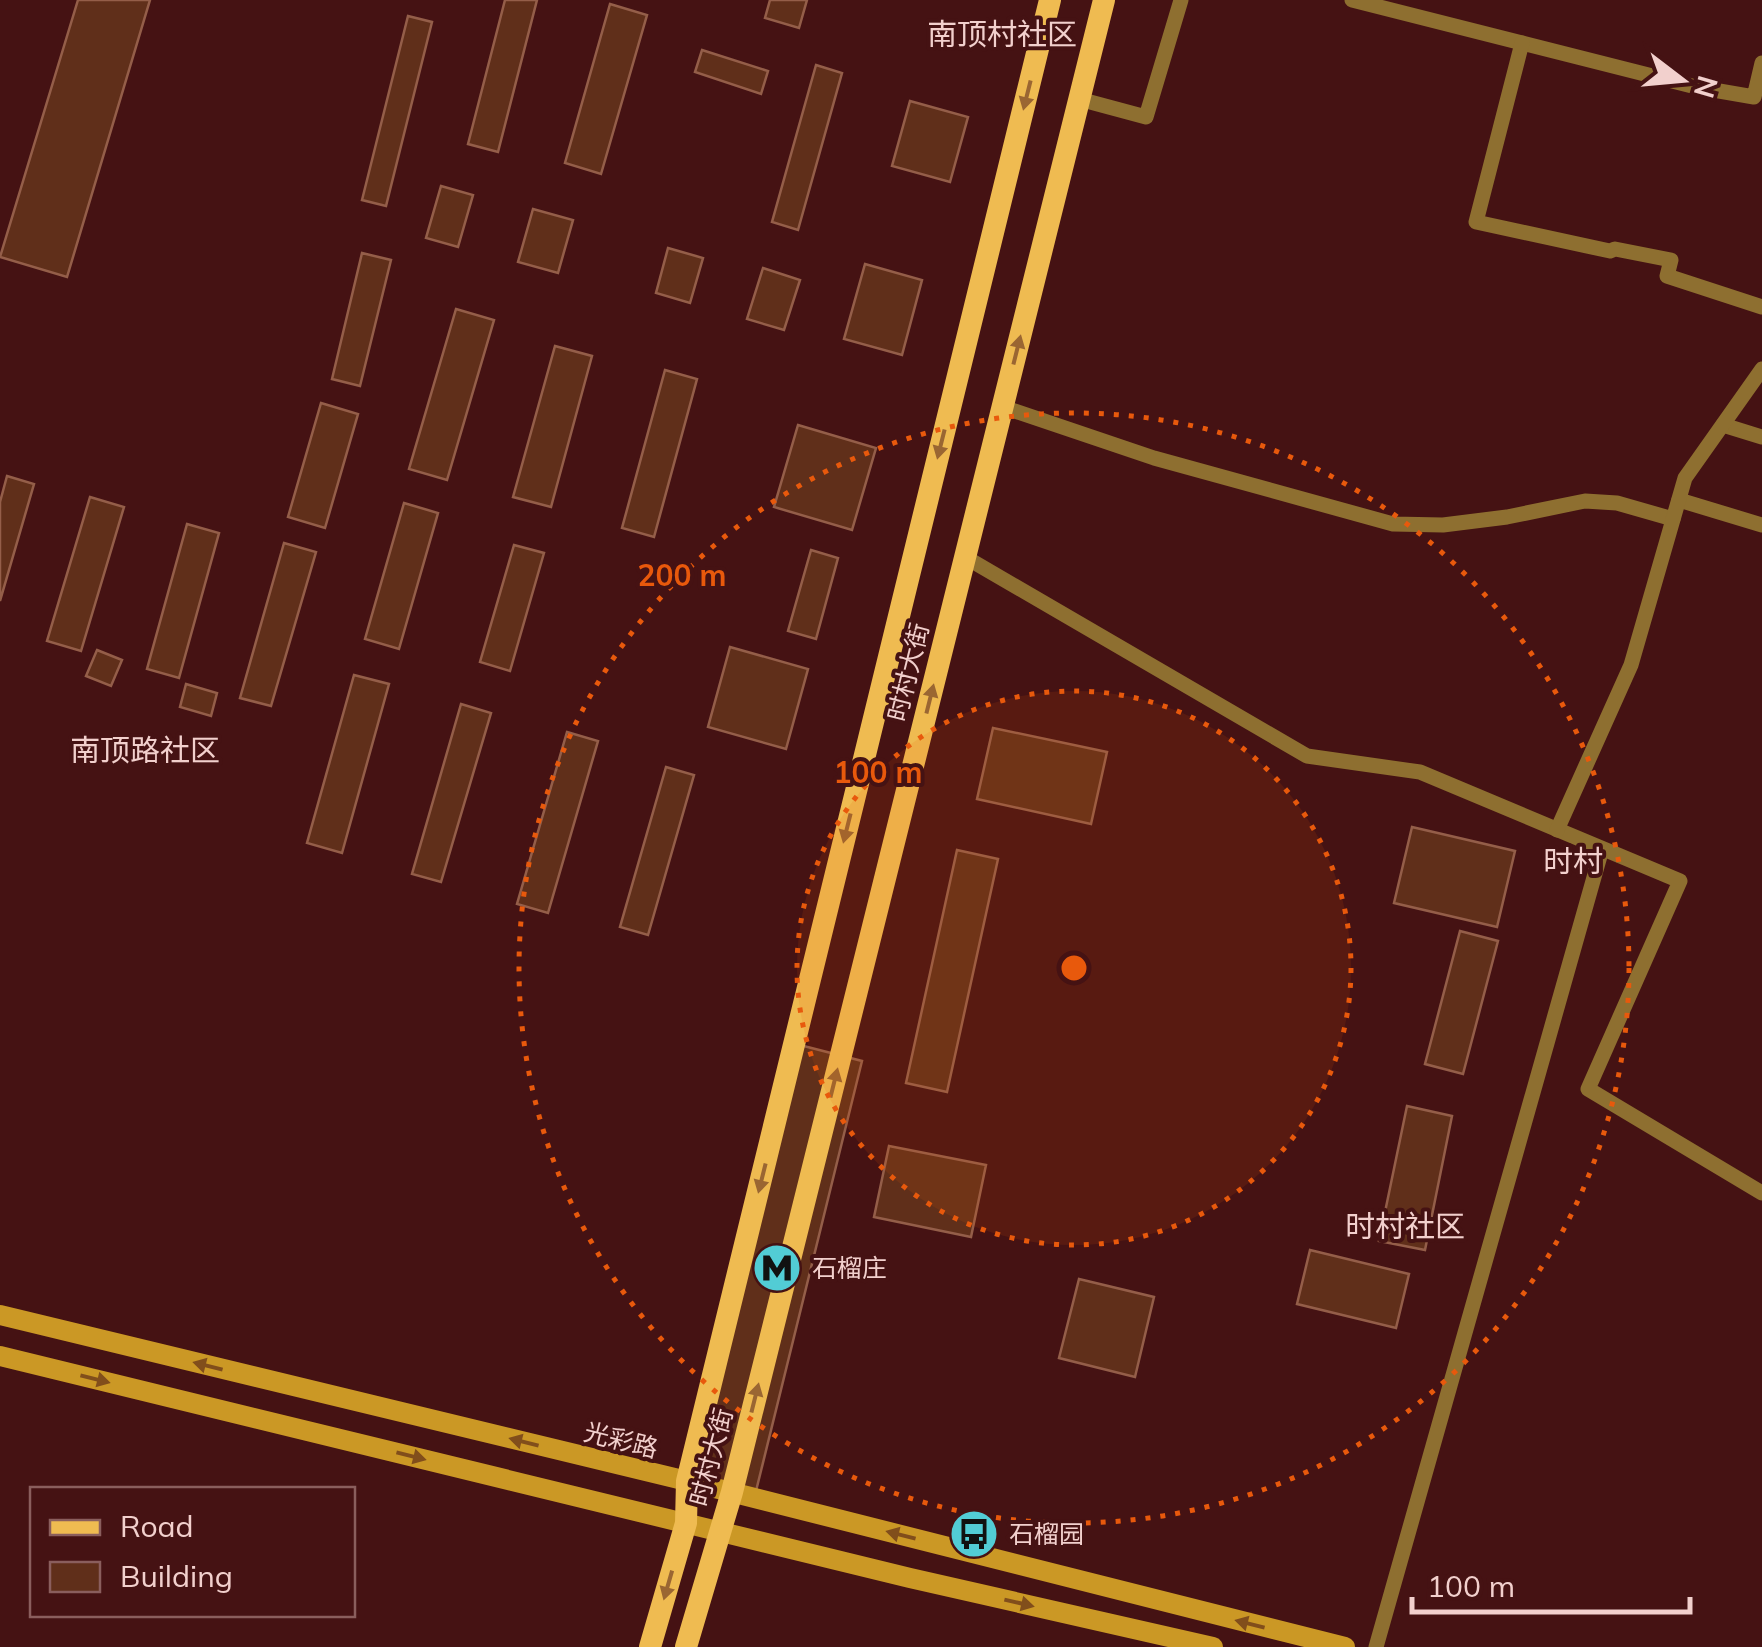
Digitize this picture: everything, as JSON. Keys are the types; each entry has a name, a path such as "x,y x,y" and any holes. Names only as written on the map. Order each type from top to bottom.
{"main road":[{"name":"时村大街","path":"650,1647 686,1523 687,1482 1050,0"},
{"name":"时村大街","path":"686,1647 732,1492 1104,0"},
{"name":"光彩路","path":"0,1315 732,1492 1345,1647"},
{"path":"0,1356 1213,1647"}],"street":[{"path":"1080,99 1146,117 1181,0"},
{"path":"1352,0 1696,87 1754,97 1762,62"},
{"path":"1522,43 1476,222 1671,260 1666,276 1762,308"},
{"path":"1558,830 1632,664 1685,478 1762,369"},
{"path":"1002,407 1154,458 1393,524 1443,525 1584,501 1618,503 1673,519"},
{"path":"1722,425 1762,438"},
{"path":"1679,500 1762,525"},
{"path":"965,558 1307,756 1420,772 1680,881 1588,1089 1762,1193"},
{"path":"1376,1647 1602,848"}],"building":[{"path":"78,0 150,0 67,277 0,257"},
{"path":"505,0 537,0 498,152 468,144"},
{"path":"770,0 807,0 799,28 765,18"},
{"path":"610,4 647,15 601,174 565,163"},
{"path":"408,16 432,22 386,206 362,200"},
{"path":"702,50 768,71 761,94 695,72"},
{"path":"816,65 842,73 798,230 772,222"},
{"path":"910,101 968,117 950,182 892,166"},
{"path":"441,186 473,195 458,247 426,238"},
{"path":"533,209 573,220 558,273 518,262"},
{"path":"668,248 703,258 690,303 656,293"},
{"path":"362,253 391,260 360,386 332,379"},
{"path":"865,264 922,280 902,355 844,339"},
{"path":"763,268 800,280 784,330 747,319"},
{"path":"456,309 494,320 447,480 409,469"},
{"path":"555,346 592,356 551,507 513,497"},
{"path":"665,370 697,379 654,537 622,528"},
{"path":"321,403 358,414 325,528 288,517"},
{"path":"798,425 876,448 852,530 774,507"},
{"path":"7,476 34,484 0,601 0,502"},
{"path":"90,497 124,507 81,651 47,641"},
{"path":"404,503 438,513 399,649 365,639"},
{"path":"187,524 219,533 179,678 147,669"},
{"path":"284,543 316,552 271,706 240,698"},
{"path":"514,545 544,553 510,671 480,662"},
{"path":"811,550 838,558 816,639 788,631"},
{"path":"730,647 808,669 786,749 708,727"},
{"path":"97,650 122,660 111,686 86,676"},
{"path":"354,675 389,684 342,853 307,843"},
{"path":"186,684 217,693 211,716 180,707"},
{"path":"461,704 491,713 441,882 412,874"},
{"path":"993,728 1107,752 1091,824 977,799"},
{"path":"567,732 598,741 548,913 517,904"},
{"path":"666,767 694,775 648,935 620,927"},
{"path":"1412,827 1515,851 1497,927 1394,903"},
{"path":"957,850 998,859 947,1092 906,1083"},
{"path":"1460,931 1498,941 1463,1074 1425,1064"},
{"path":"792,1043 862,1061 756,1491 685,1473"},
{"path":"1407,1106 1452,1116 1425,1250 1379,1241"},
{"path":"889,1146 986,1165 971,1237 874,1217"},
{"path":"1310,1250 1409,1274 1396,1328 1297,1304"},
{"path":"1079,1279 1154,1297 1135,1377 1059,1358"}],"place":[{"name":"石榴庄","path":"777,1268"},
{"name":"石榴园","path":"974,1534"}],"district":[{"name":"南顶村社区","path":"1002,35"},
{"name":"南顶路社区","path":"145,751"},
{"name":"时村","path":"1573,862"},
{"name":"时村社区","path":"1405,1227"}]}
